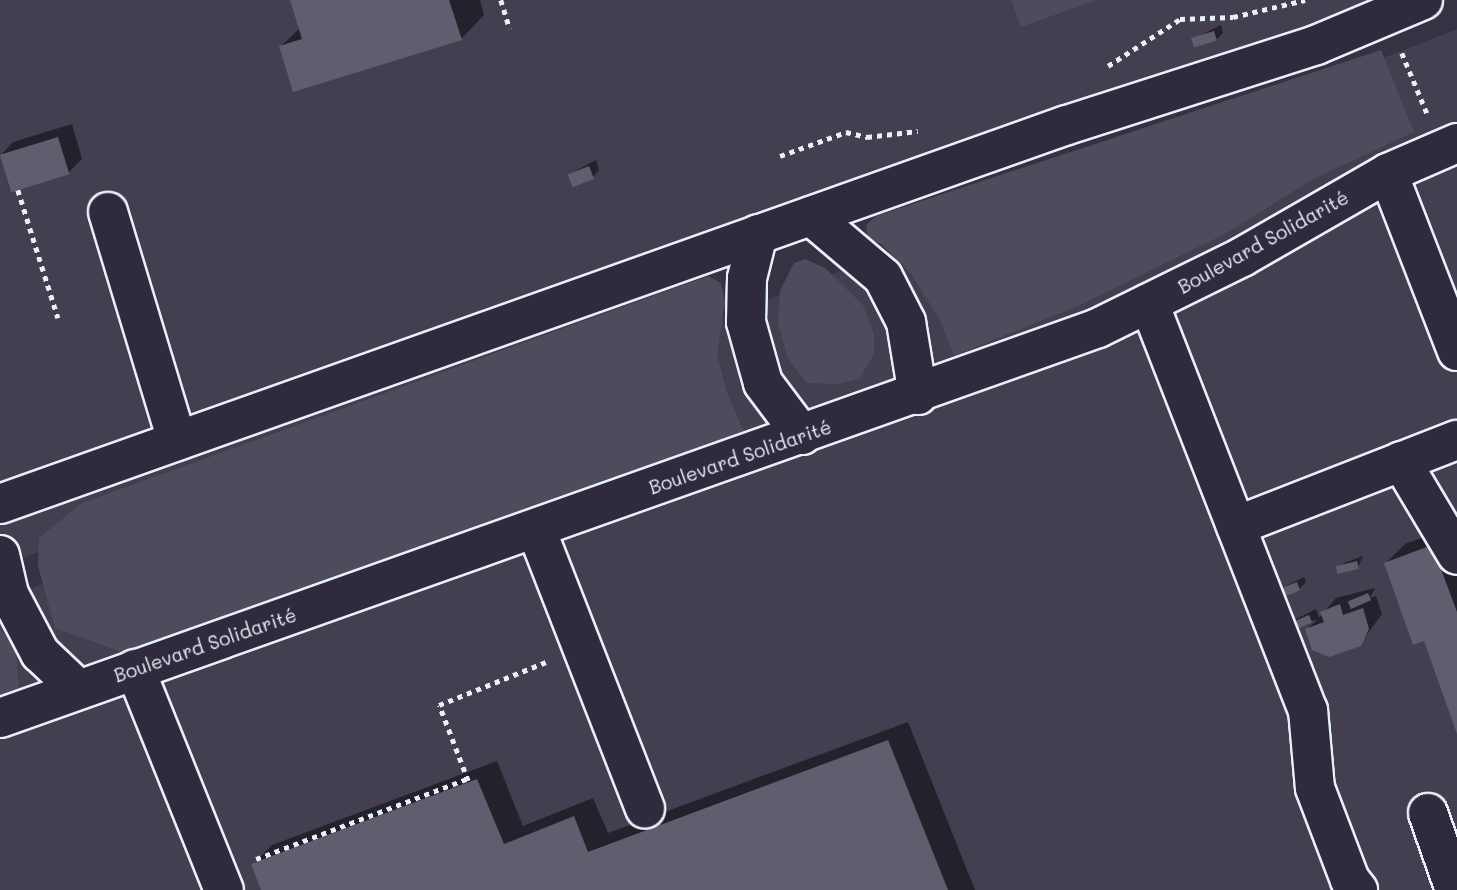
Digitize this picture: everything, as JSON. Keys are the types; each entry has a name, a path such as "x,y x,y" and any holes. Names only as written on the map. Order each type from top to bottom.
{"main road":[{"path":"0,506 758,234 1387,19 1423,0"},
{"name":"Boulevard Solidarité","path":"0,718 918,395 1098,328 1388,173 1450,146"},
{"path":"1388,173 1457,351"},
{"path":"108,212 177,441"},
{"path":"811,216 883,277 905,322 918,395"},
{"path":"758,234 747,278 746,322 763,383 802,435"},
{"path":"1149,303 1308,710 1315,788 1350,880 1358,890"},
{"path":"1236,526 1457,440"},
{"path":"1401,461 1457,555"},
{"path":"536,529 645,808"},
{"path":"0,555 9,594 40,653 78,689"},
{"path":"135,669 221,882"},
{"path":"1428,813 1455,890"}],"path":[{"path":"502,0 510,29"},
{"path":"1105,67 1180,19 1233,17 1305,0"},
{"path":"1387,19 1450,146"},
{"path":"780,156 846,132 867,137 904,135 929,127"},
{"path":"18,190 58,318"},
{"path":"221,882 468,780 439,705 540,667 550,658"}],"shaded area":[{"path":"0,0 1372,0 0,568"},
{"path":"1011,0 1097,0 1021,27"},
{"path":"1457,29 1457,890 0,890 0,601"},
{"path":"1381,50 1414,132 1313,179 1225,234 1080,305 954,356 941,322 912,275 881,244 868,238 866,225 876,216"},
{"path":"805,259 825,268 863,305 874,334 874,354 859,379 838,384 807,383 788,359 778,323 780,291 794,263"},
{"path":"708,276 721,283 725,302 717,355 727,393 744,432 122,652 55,628 38,566 39,538 82,503"},
{"path":"0,628 16,652 19,689 0,696"}],"building":[{"path":"290,0 449,0 462,40 293,92 279,46 302,39"},
{"path":"1214,31 1217,41 1194,48 1191,38"},
{"path":"58,137 69,174 11,192 0,155"},
{"path":"589,166 594,179 573,187 568,174"},
{"path":"1432,545 1457,612 1457,734 1424,641 1413,645 1384,563"},
{"path":"1357,561 1359,569 1338,574 1336,566"},
{"path":"1297,582 1300,590 1280,598 1276,590"},
{"path":"1368,593 1371,600 1351,609 1348,602"},
{"path":"1340,604 1343,615 1363,608 1369,629 1361,646 1329,657 1312,650 1305,629 1324,622 1320,612"},
{"path":"1309,615 1312,622 1292,631 1289,624"},
{"path":"888,740 948,890 261,890 251,864 477,779 504,844 574,816 588,852"}]}
